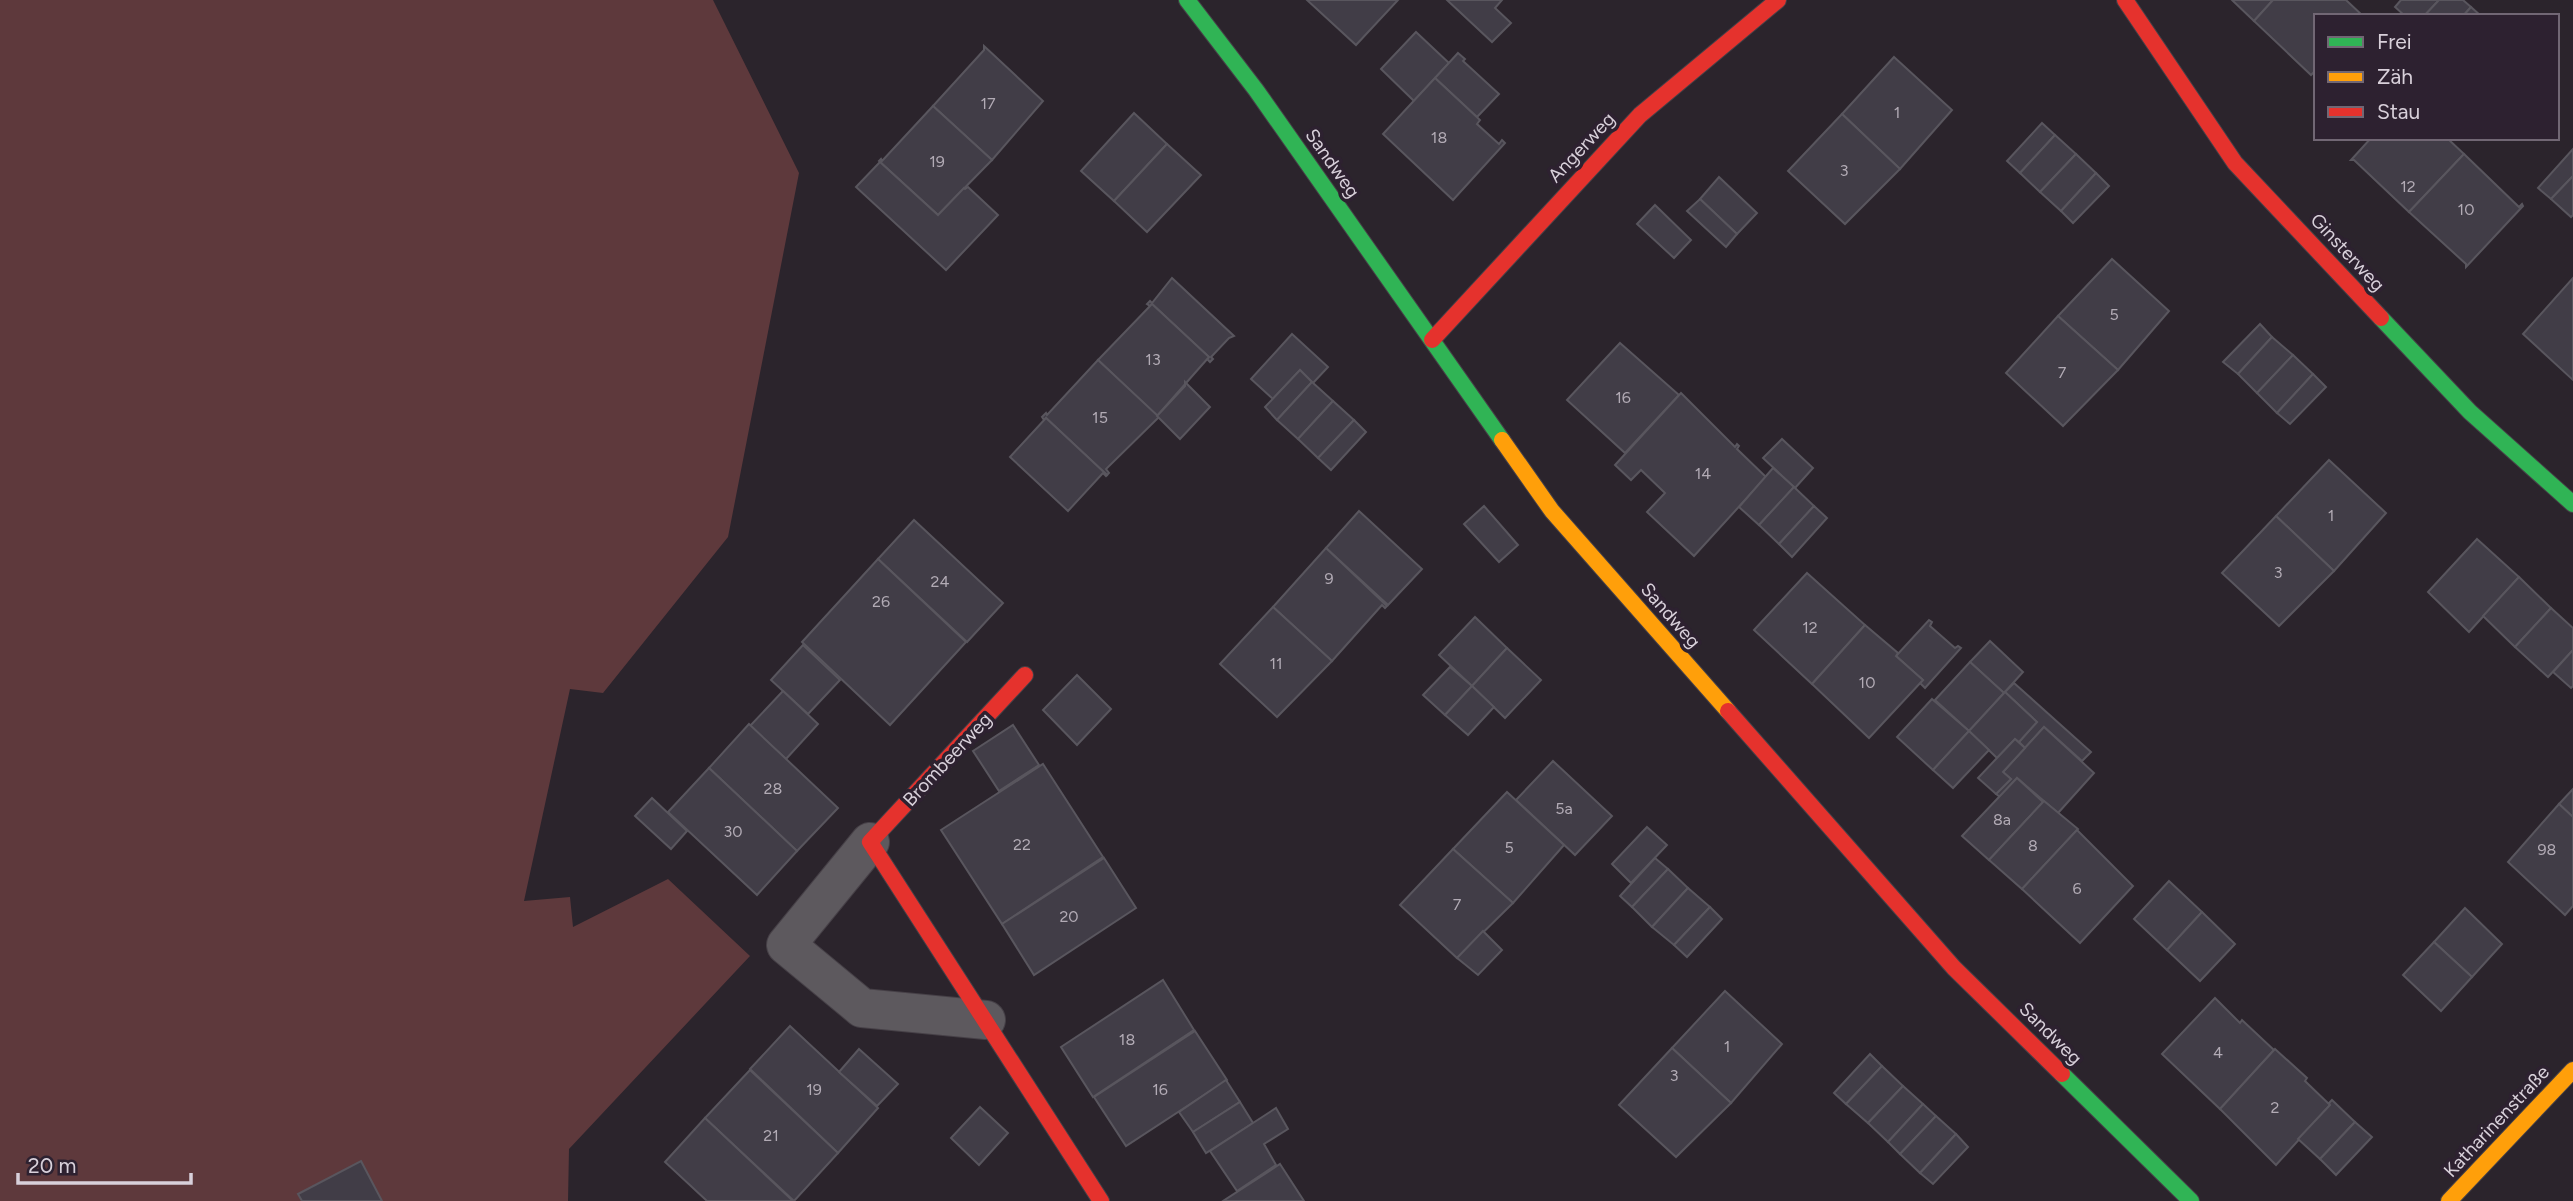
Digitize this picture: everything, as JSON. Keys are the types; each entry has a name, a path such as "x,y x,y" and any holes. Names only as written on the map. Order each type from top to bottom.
{"street":[{"name":"Sandweg","path":"1187,0 1256,90 1552,511 1954,968 2191,1201"},
{"name":"Angerweg","path":"1432,340 1640,115 1778,0"},
{"name":"Ginsterweg","path":"2125,0 2235,163 2470,412 2573,504"},
{"name":"Brombeerweg","path":"986,1020 862,1008 786,945 870,842 1025,676"},
{"path":"870,842 1101,1201"},
{"name":"Katharinenstraße","path":"2449,1201 2573,1070"}],"shaded area":[{"path":"0,0 713,0 799,173 728,537 603,693 570,689 524,901 570,897 573,927 668,879 750,956 569,1149 568,1201 0,1201"}],"building":[{"path":"1307,0 1398,0 1356,45"},
{"path":"1447,0 1502,0 1495,8 1511,23 1492,42"},
{"path":"2232,0 2273,0 2254,21"},
{"path":"2273,0 2346,0 2361,14 2314,14 2314,72 2311,75 2254,21"},
{"path":"2401,0 2439,0 2426,14 2403,14 2395,7"},
{"path":"2439,0 2463,0 2471,7 2465,14 2426,14"},
{"path":"2471,7 2479,14 2465,14"},
{"path":"1416,32 1449,63 1414,101 1381,69"},
{"path":"984,46 1043,101 992,160 933,106 984,50"},
{"path":"1458,53 1465,59 1463,61 1499,94 1477,117 1435,78"},
{"path":"1894,57 1952,110 1900,169 1842,114"},
{"path":"1435,78 1480,120 1477,124 1499,144 1502,140 1505,143 1453,200 1383,134"},
{"path":"933,106 992,160 938,215 879,161 882,161"},
{"path":"1134,113 1167,144 1114,201 1081,171"},
{"path":"1842,114 1900,169 1845,224 1788,171"},
{"path":"2042,123 2055,135 2020,173 2007,161"},
{"path":"2055,135 2076,154 2040,192 2020,173"},
{"path":"2369,140 2449,140 2464,154 2409,212 2351,160"},
{"path":"1167,144 1201,175 1147,232 1114,201"},
{"path":"2573,149 2573,176 2551,199 2538,188"},
{"path":"2076,154 2096,173 2061,211 2040,192"},
{"path":"2464,154 2519,207 2522,204 2523,206 2466,267 2466,264 2409,212"},
{"path":"880,162 938,215 968,187 998,215 946,270 856,187"},
{"path":"2096,173 2109,186 2073,223 2061,211"},
{"path":"2573,176 2573,215 2571,217 2551,199"},
{"path":"1719,177 1757,213 1737,234 1700,199"},
{"path":"1700,199 1737,234 1726,247 1687,211"},
{"path":"1655,205 1691,240 1674,258 1637,224"},
{"path":"2112,259 2169,311 2118,370 2058,316"},
{"path":"1172,278 1234,336 1211,357 1213,359 1210,362 1207,359 1209,357 1152,304 1147,304 1150,301 1152,303"},
{"path":"2573,278 2573,380 2523,334"},
{"path":"1152,304 1209,357 1157,416 1098,360"},
{"path":"2058,316 2118,370 2063,426 2006,373"},
{"path":"2260,324 2272,337 2238,374 2223,362"},
{"path":"1292,334 1328,367 1313,383 1300,370 1273,399 1251,379"},
{"path":"2272,337 2293,355 2257,393 2238,374"},
{"path":"1620,343 1679,395 1625,453 1567,400"},
{"path":"2293,355 2313,374 2277,413 2257,393"},
{"path":"1098,360 1159,417 1106,469 1109,473 1107,475 1042,417 1046,413 1047,415"},
{"path":"1300,370 1312,382 1277,420 1265,407"},
{"path":"2313,374 2326,387 2290,424 2277,413"},
{"path":"1185,382 1210,407 1180,439 1157,416 1185,386"},
{"path":"1312,382 1333,401 1298,439 1277,420"},
{"path":"1681,393 1735,447 1737,444 1737,449 1766,477 1694,556 1647,512 1665,493 1641,470 1631,480 1615,465"},
{"path":"1333,401 1354,420 1318,458 1298,439"},
{"path":"1046,418 1107,475 1103,473 1068,511 1010,457"},
{"path":"1354,420 1366,432 1331,470 1318,458"},
{"path":"1782,439 1813,468 1795,488 1763,458"},
{"path":"2329,460 2386,513 2334,571 2276,516"},
{"path":"1773,468 1794,487 1759,525 1739,507"},
{"path":"1794,487 1814,506 1779,544 1759,525"},
{"path":"1484,506 1518,545 1499,562 1464,524"},
{"path":"1814,506 1827,518 1792,557 1779,544"},
{"path":"1359,511 1422,569 1388,605 1326,548"},
{"path":"2276,516 2334,571 2279,626 2222,573"},
{"path":"914,520 1003,603 967,642 878,559"},
{"path":"2477,539 2519,577 2469,632 2428,592"},
{"path":"1326,548 1387,606 1385,608 1382,605 1332,661 1273,607"},
{"path":"878,559 966,642 890,725 802,642"},
{"path":"1807,573 1865,625 1812,684 1754,630"},
{"path":"2519,577 2551,608 2515,647 2483,616"},
{"path":"1273,607 1332,661 1277,717 1220,664"},
{"path":"2551,608 2573,628 2573,650 2548,677 2515,647"},
{"path":"1475,617 1507,648 1472,686 1439,655"},
{"path":"1929,620 1932,622 1930,626 1955,648 1961,648 1925,688 1920,683 1923,680 1896,656"},
{"path":"1865,625 1898,653 1896,656 1923,680 1869,738 1812,684"},
{"path":"1990,641 2023,672 2004,693 1970,662"},
{"path":"803,645 840,680 808,714 771,680"},
{"path":"1507,648 1541,680 1505,718 1472,686"},
{"path":"2573,650 2573,686 2571,688 2553,672"},
{"path":"1970,662 2004,693 1969,731 1935,700"},
{"path":"1450,667 1472,686 1445,715 1423,695"},
{"path":"1077,675 1111,709 1077,745 1043,710"},
{"path":"2014,683 2091,752 2082,761 2044,727 2025,748 2019,742 2037,722 2005,692"},
{"path":"1472,686 1494,707 1468,735 1445,715"},
{"path":"783,691 818,724 786,759 750,726"},
{"path":"2005,692 2037,722 2019,742 2015,739 1997,758 1969,731"},
{"path":"1932,699 1969,731 1933,770 1897,737"},
{"path":"749,724 838,808 797,851 709,768"},
{"path":"1013,725 1039,765 999,791 973,751"},
{"path":"2044,727 2094,773 2058,813 2017,778 2000,797 1996,794 2011,779 2003,772"},
{"path":"1969,731 1989,750 1953,788 1933,770"},
{"path":"2015,739 2025,748 2003,772 2011,779 1996,794 1978,778"},
{"path":"1553,761 1612,816 1575,855 1516,800"},
{"path":"1043,764 1103,857 1002,924 941,830"},
{"path":"709,768 797,851 757,895 668,812"},
{"path":"2017,778 2043,802 1989,860 1962,836"},
{"path":"2573,789 2573,817 2559,804"},
{"path":"1507,792 1564,845 1513,903 1453,849"},
{"path":"652,798 687,831 671,849 635,816"},
{"path":"2044,801 2078,829 2022,889 1989,860"},
{"path":"2559,804 2573,817 2573,906 2565,915 2508,862"},
{"path":"1647,827 1667,845 1631,883 1612,864"},
{"path":"2077,830 2133,886 2080,943 2022,889"},
{"path":"1453,849 1513,903 1457,958 1400,905"},
{"path":"1104,858 1136,908 1034,975 1002,924"},
{"path":"1655,858 1668,869 1632,907 1620,896"},
{"path":"1668,869 1688,888 1652,927 1632,907"},
{"path":"2169,881 2202,912 2167,950 2134,919"},
{"path":"1688,888 1710,907 1674,945 1652,927"},
{"path":"1710,907 1722,919 1687,957 1674,945"},
{"path":"2465,908 2502,944 2472,977 2434,942"},
{"path":"2202,912 2235,944 2200,981 2167,950"},
{"path":"1483,931 1502,950 1478,975 1457,958"},
{"path":"2434,942 2472,977 2441,1011 2403,975"},
{"path":"1163,980 1194,1030 1093,1097 1061,1047"},
{"path":"1725,991 1782,1044 1731,1103 1672,1048"},
{"path":"2215,998 2240,1023 2242,1020 2274,1050 2220,1109 2162,1054"},
{"path":"790,1026 878,1108 838,1153 750,1069"},
{"path":"1195,1031 1227,1080 1126,1146 1094,1097"},
{"path":"1672,1048 1731,1103 1676,1157 1619,1105"},
{"path":"859,1049 898,1084 877,1106 839,1072"},
{"path":"2275,1049 2307,1078 2305,1081 2330,1105 2276,1165 2220,1109"},
{"path":"1870,1054 1882,1066 1846,1104 1834,1093"},
{"path":"1882,1066 1903,1086 1868,1123 1846,1104"},
{"path":"750,1070 838,1153 794,1201 705,1118"},
{"path":"1226,1080 1240,1102 1193,1132 1179,1112"},
{"path":"1903,1086 1923,1104 1888,1142 1868,1123"},
{"path":"2332,1100 2355,1122 2320,1159 2298,1139"},
{"path":"1240,1102 1253,1123 1206,1153 1193,1132"},
{"path":"1923,1104 1936,1116 1900,1154 1888,1142"},
{"path":"980,1107 1008,1133 979,1165 951,1138"},
{"path":"1276,1108 1288,1129 1264,1144 1276,1165 1237,1191 1210,1151"},
{"path":"1936,1116 1956,1134 1920,1173 1900,1154"},
{"path":"705,1118 793,1201 707,1201 665,1162"},
{"path":"2355,1122 2372,1137 2336,1175 2320,1159"},
{"path":"1956,1134 1968,1147 1933,1184 1920,1173"},
{"path":"361,1161 382,1201 302,1201 298,1194"},
{"path":"1280,1164 1304,1201 1223,1201"}],"traffic: fast":[{"path":"1187,0 1256,90 1502,440"},
{"path":"2381,318 2470,412 2573,504"},
{"path":"2062,1074 2191,1201"}],"traffic: slow":[{"path":"1502,440 1552,511 1728,711"},
{"path":"2449,1201 2573,1070"}],"traffic: jam":[{"path":"1432,340 1640,115 1778,0"},
{"path":"2125,0 2235,163 2381,318"},
{"path":"1025,675 870,842 1101,1201"},
{"path":"1728,711 1954,968 2062,1074"}]}
